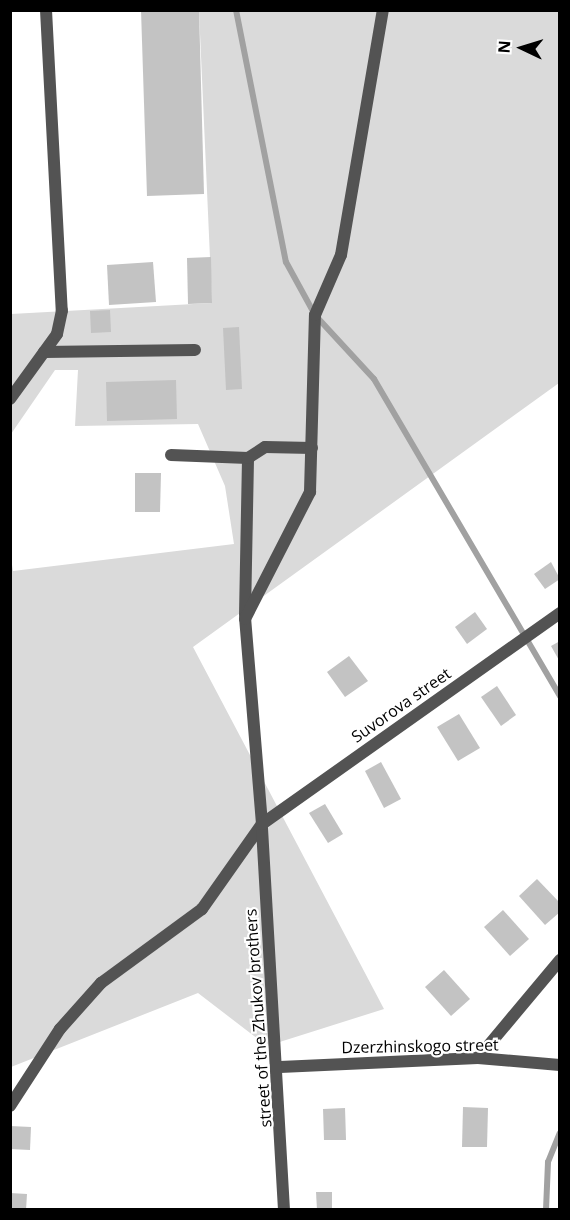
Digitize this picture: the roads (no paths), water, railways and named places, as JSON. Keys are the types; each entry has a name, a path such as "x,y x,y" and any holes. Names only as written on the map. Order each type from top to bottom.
{"street":[{"path":"10,399 57,334 62,311 46,10"},
{"path":"245,619 310,492 315,315 341,255 383,10"},
{"path":"44,352 195,350"},
{"path":"171,455 248,458 265,447 312,448"},
{"name":"street of the Zhukov brothers","path":"248,458 245,619 280,1067 284,1209"},
{"name":"Suvorova street","path":"10,1106 73,1013 101,983 202,909 262,824 560,613"},
{"path":"478,1058 560,960"},
{"name":"Dzerzhinskogo street","path":"280,1067 478,1058 560,1065"}],"waterway":[{"path":"236,10 286,262 315,315 374,379 560,696"},
{"path":"546,1210 548,1162 560,1133"}]}
